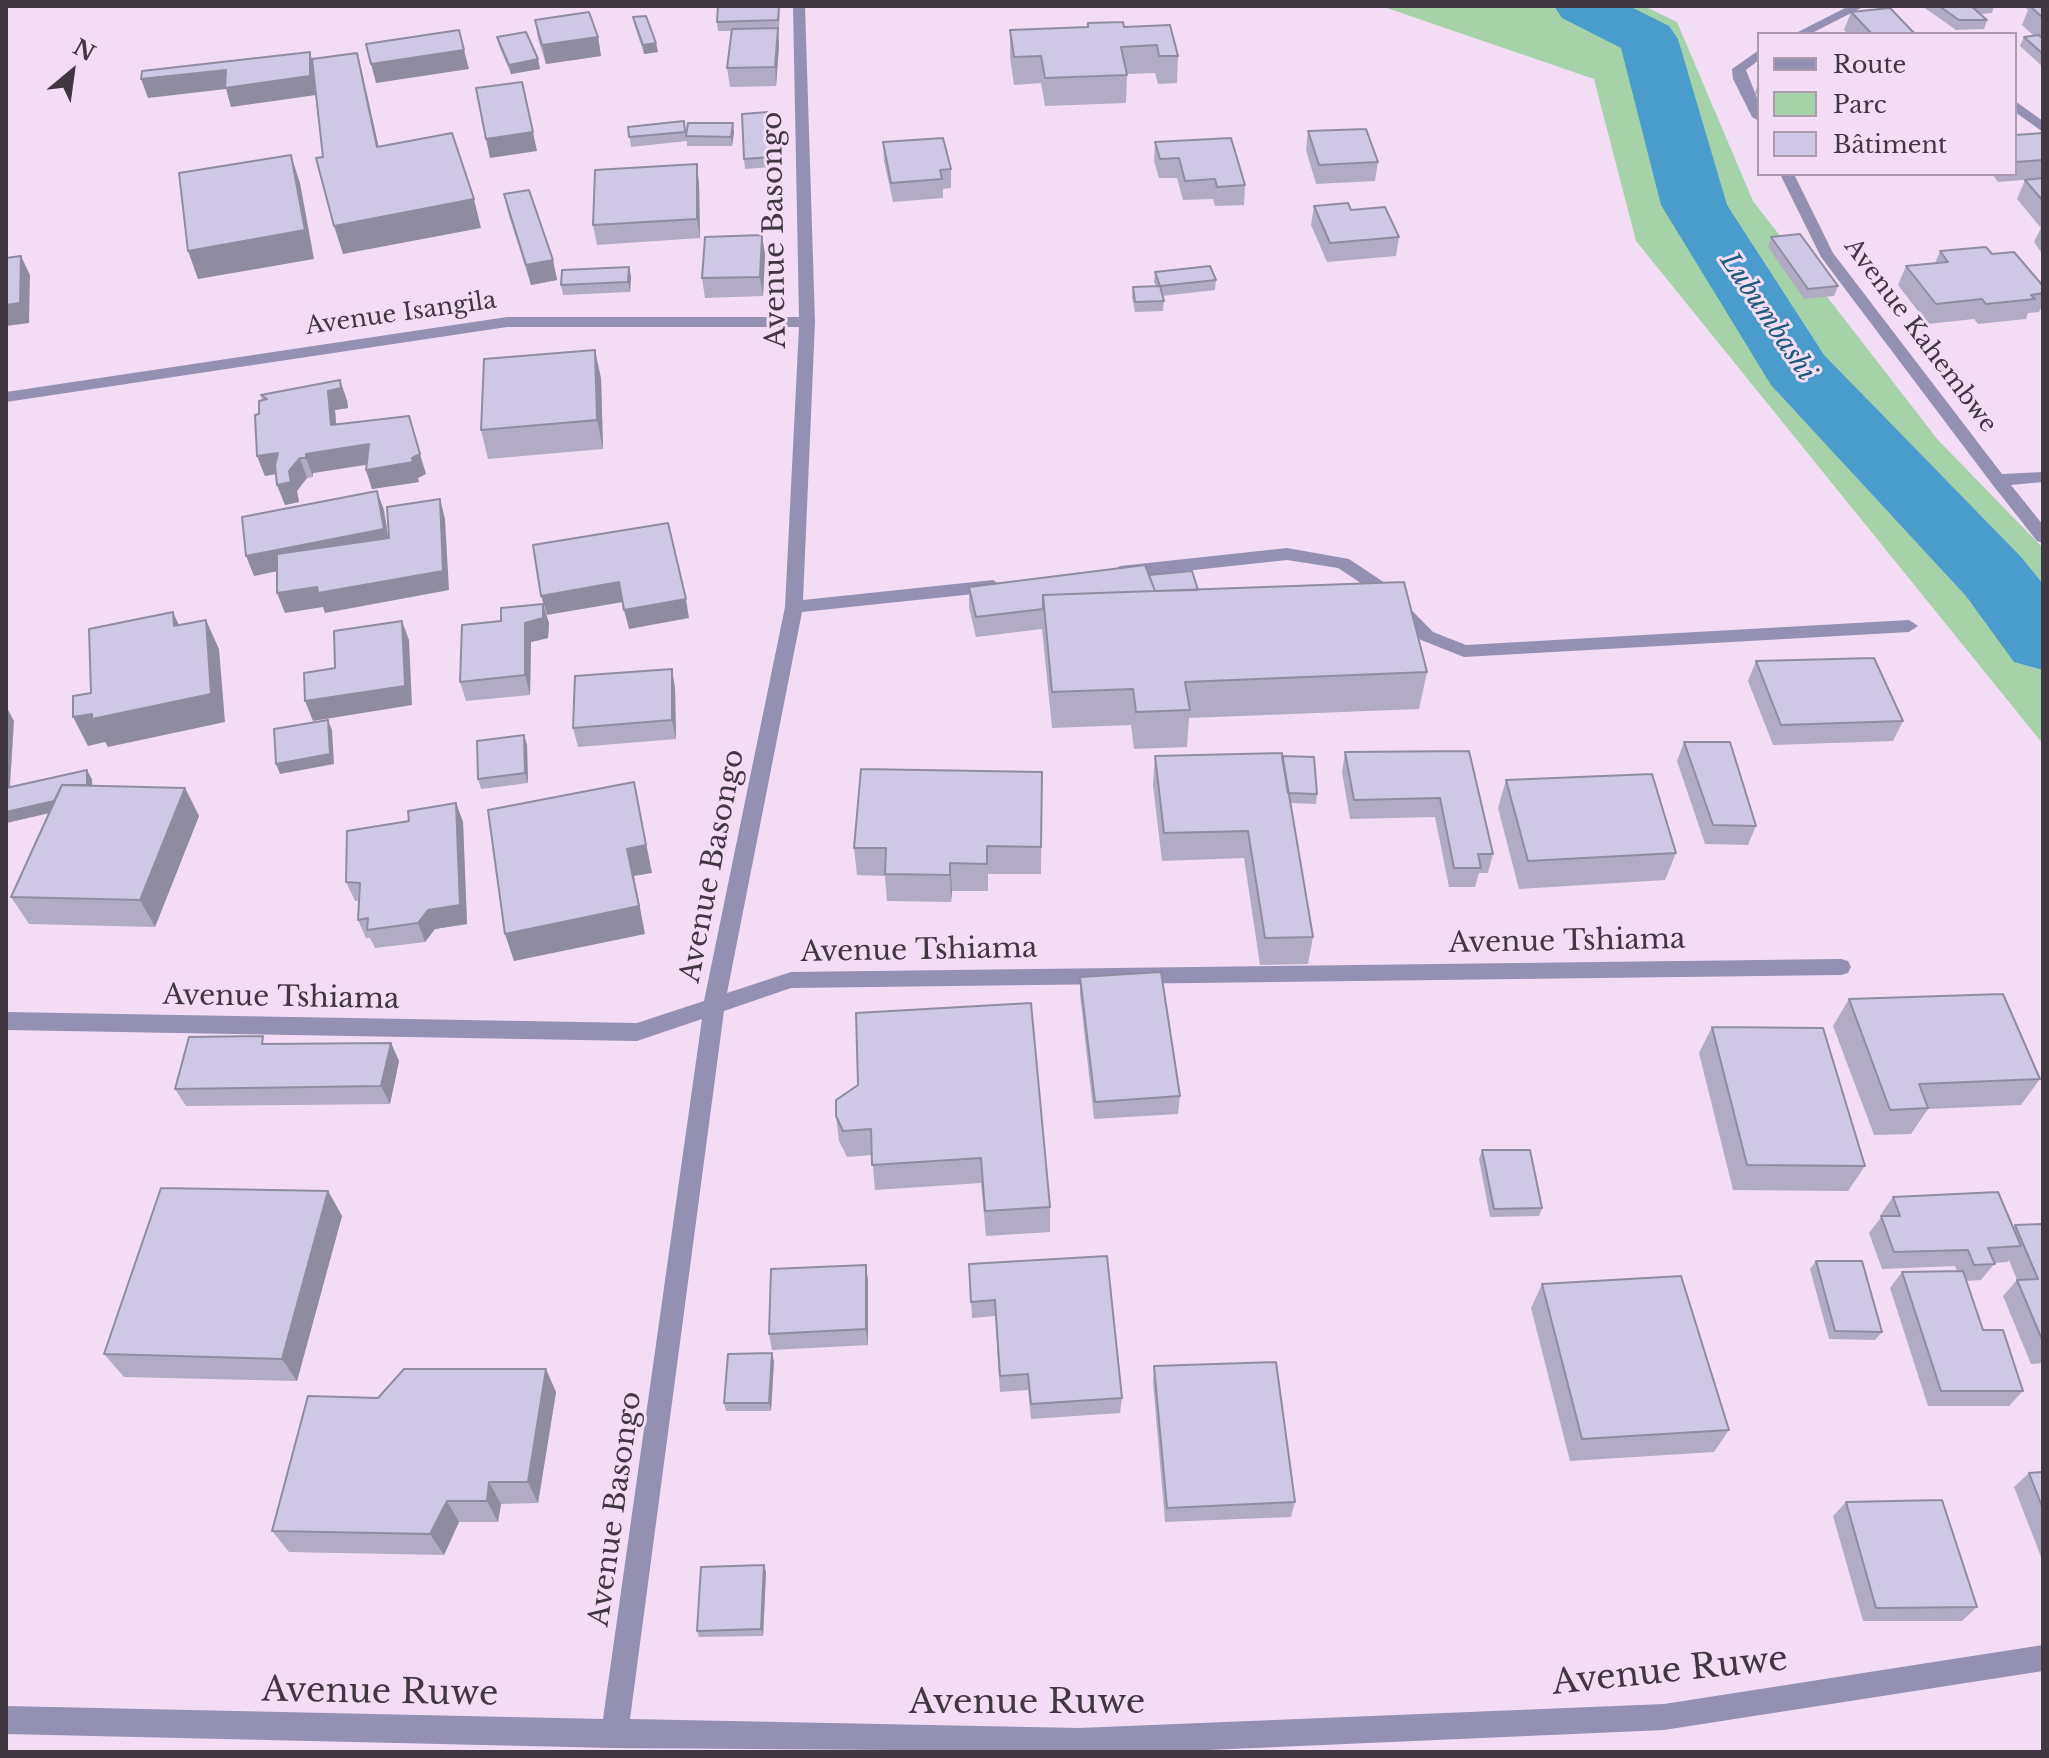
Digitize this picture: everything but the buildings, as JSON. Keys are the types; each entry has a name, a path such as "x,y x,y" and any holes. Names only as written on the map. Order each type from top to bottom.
{"street":[{"name":"Avenue Basongo","path":"614,1734 714,1005 794,607 807,322 799,6"},
{"path":"1804,32 1859,6"},
{"path":"1757,56 1739,69 1740,79 1757,113"},
{"path":"2017,107 2043,128"},
{"name":"Avenue Kahembwe","path":"1788,176 1826,254 2043,537"},
{"name":"Avenue Isangila","path":"6,397 507,322 807,322"},
{"path":"1998,480 2043,477"},
{"path":"1102,574 1287,554 1343,563 1379,587 1427,636 1464,651 1909,626"},
{"path":"794,607 1010,584"},
{"name":"Avenue Tshiama","path":"6,1021 637,1032 791,980 1841,967"},
{"name":"Avenue Ruwe","path":"6,1720 1079,1742 1664,1717 2043,1658"}],"green space":[{"path":"1381,6 1644,6 1677,22 1753,201 1938,440 2043,548 2043,744 1636,241 1594,79"}],"waterway":[{"name":"Lubumbashi","path":"1583,6 1648,39 1694,205 1797,369 1994,577 2043,641"}]}
